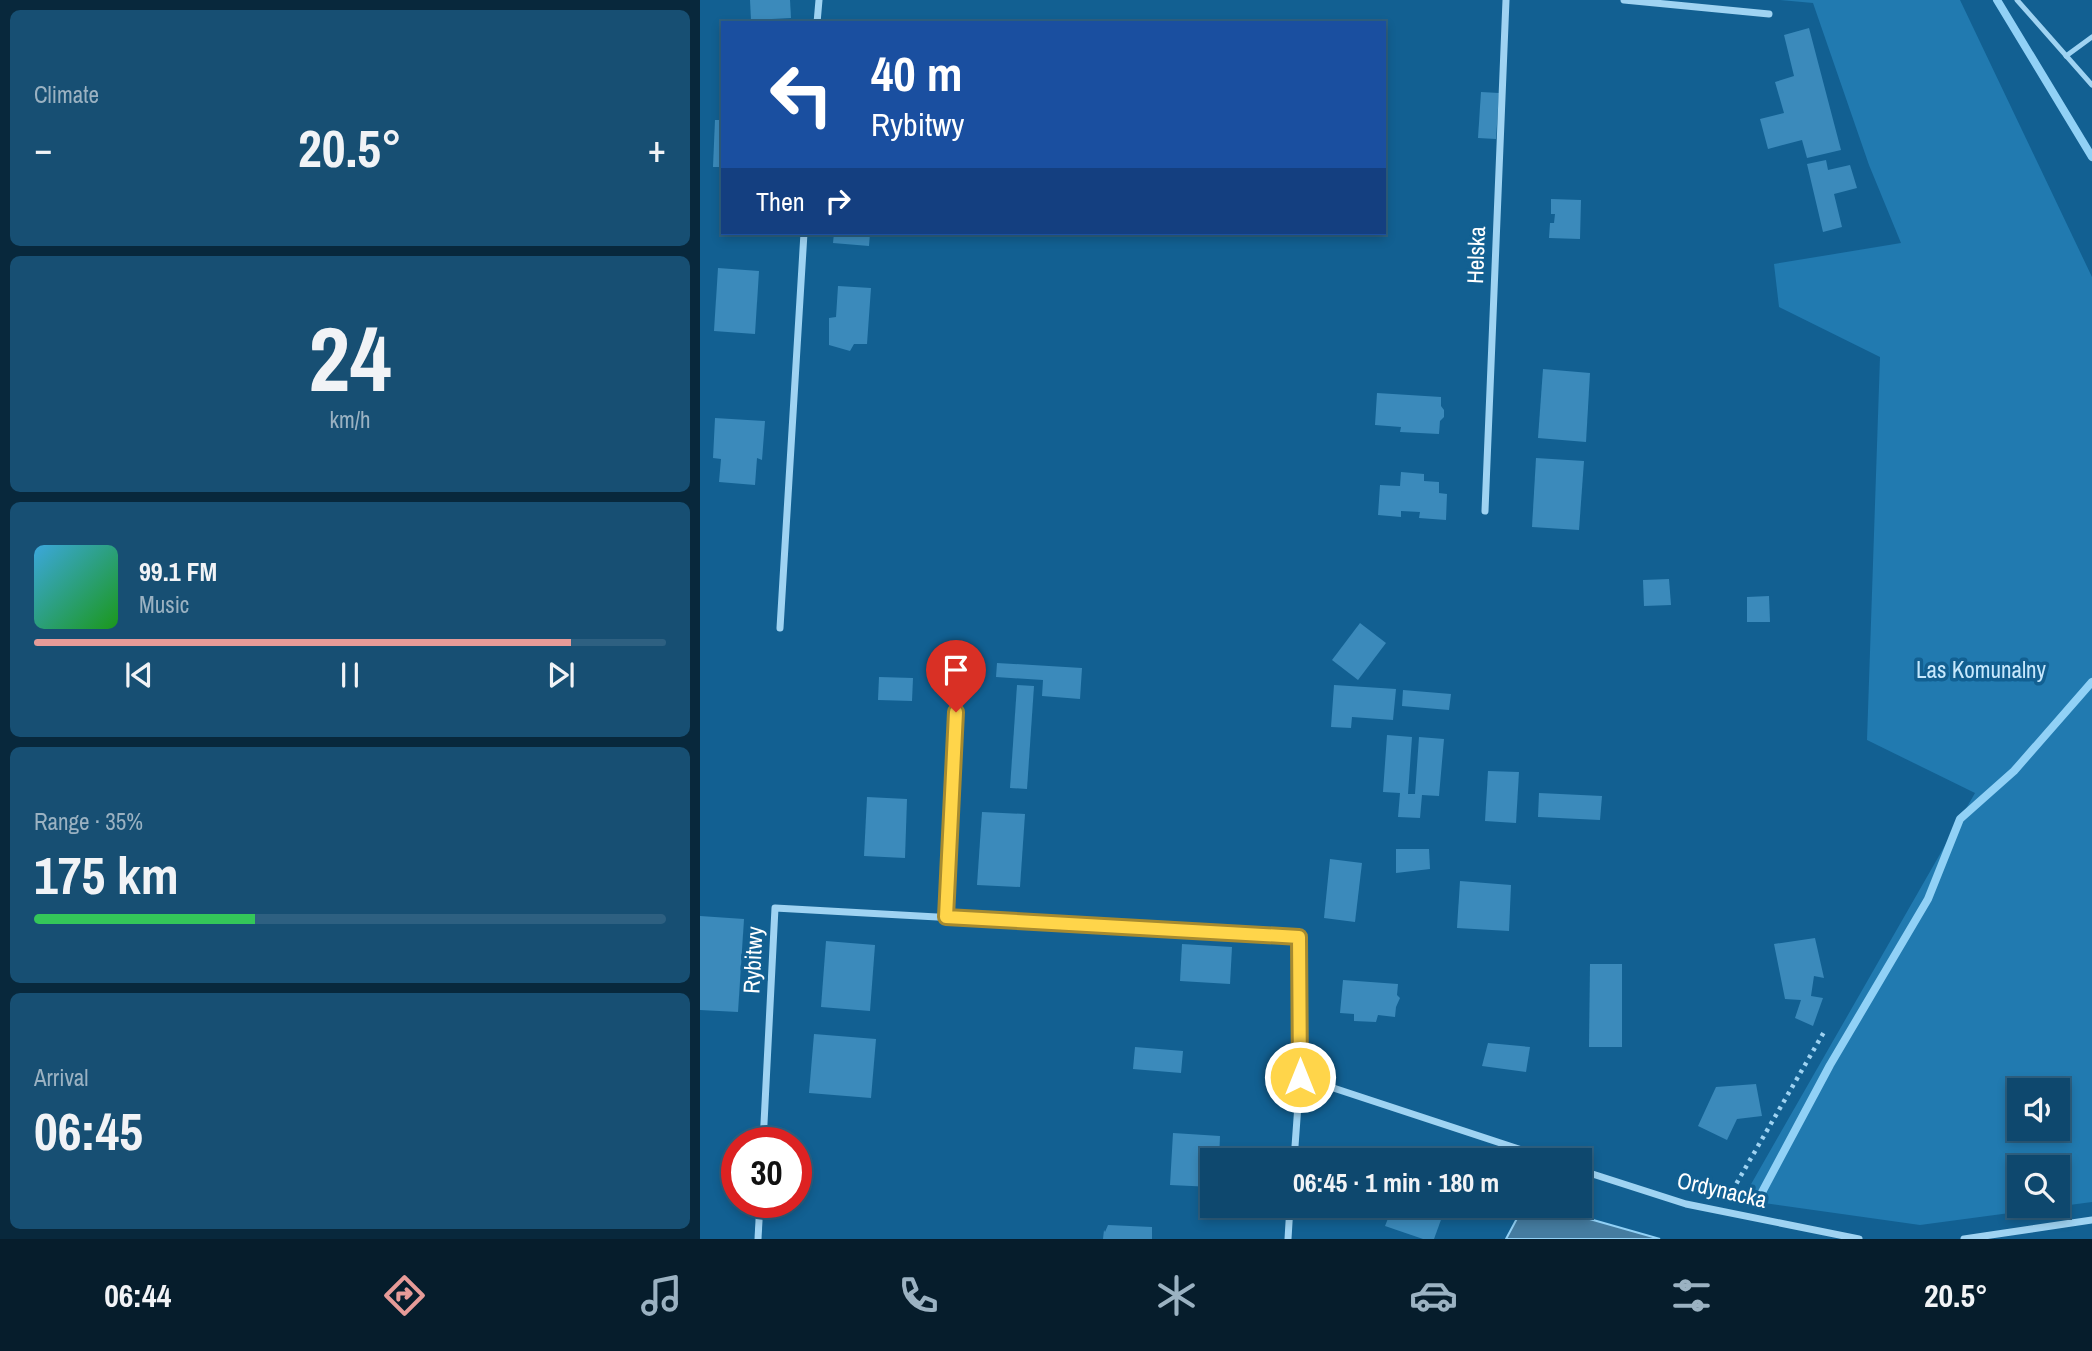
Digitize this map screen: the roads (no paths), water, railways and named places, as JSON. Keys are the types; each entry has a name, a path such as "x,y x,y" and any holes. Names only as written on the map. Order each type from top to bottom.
{"street":[{"path":"817,21 818,0"},
{"name":"Helska","path":"1485,511 1506,0"},
{"path":"1624,0 1769,14"},
{"path":"780,628 804,235"},
{"path":"946,917 956,712"},
{"name":"Rybitwy","path":"764,1127 775,908 1299,937 1300,1077"},
{"path":"1295,1148 1300,1077 1516,1148"},
{"name":"Ordynacka","path":"1592,1174 1686,1204 1858,1239"},
{"path":"758,1239 759,1218"},
{"path":"1288,1239 1289,1218"},
{"path":"1964,1239 2092,1220"}],"lane":[{"path":"2017,0 2092,85"},
{"path":"2066,56 2092,37"}],"waterway":[{"path":"1997,0 2092,157"},
{"path":"1760,1196 1830,1065 1928,899 1960,819 2014,771 2092,682"}],"park label":[{"name":"Las Komunalny","path":"1981,670"}]}
